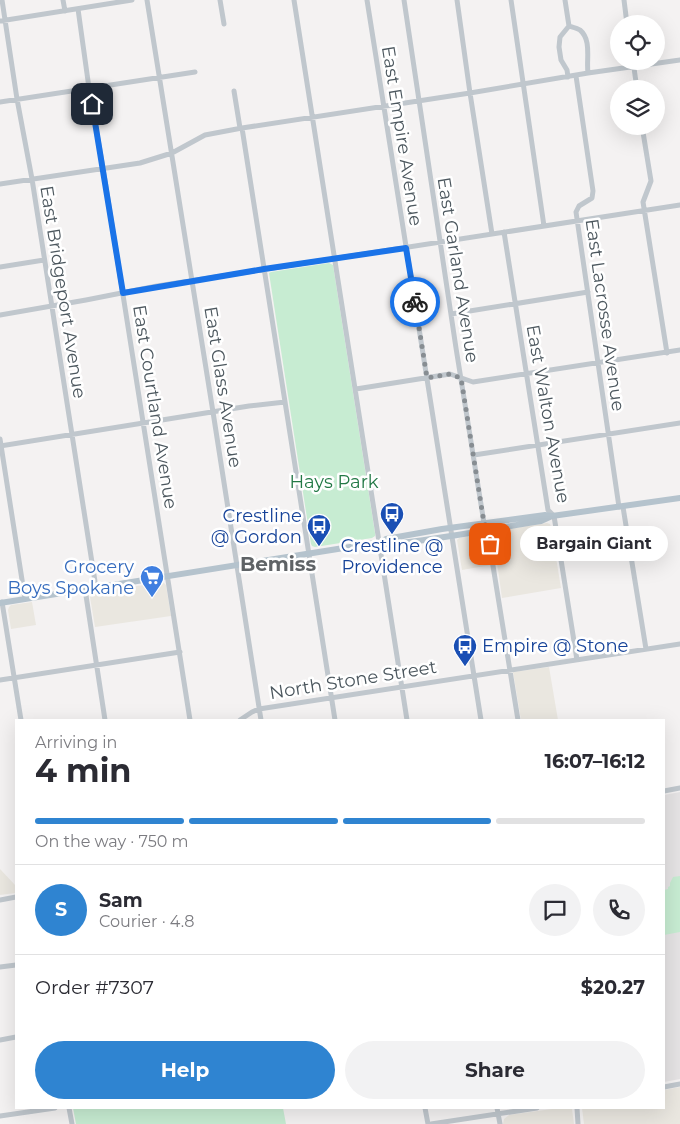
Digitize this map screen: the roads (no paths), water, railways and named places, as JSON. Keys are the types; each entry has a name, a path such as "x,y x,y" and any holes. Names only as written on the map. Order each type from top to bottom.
{"main road":[{"path":"1,603 380,543 387,544 486,526 541,521 553,516 680,498"}],"street":[{"name":"East Bridgeport Avenue","path":"2,0 3,21 32,180 96,588"},
{"path":"63,0 65,11"},
{"path":"3,21 132,0"},
{"name":"East Glass Avenue","path":"147,0 214,412 261,719"},
{"path":"220,0 224,24"},
{"path":"294,0 407,719"},
{"name":"East Empire Avenue","path":"367,0 481,719"},
{"name":"East Garland Avenue","path":"404,0 461,378 518,719"},
{"path":"457,0 492,234"},
{"path":"511,0 544,226"},
{"path":"565,0 569,26 560,37 560,47 561,60 567,70 568,77"},
{"path":"624,0 626,15"},
{"name":"East Courtland Avenue","path":"78,9 190,719"},
{"path":"569,26 579,29 585,37 588,73"},
{"path":"665,61 680,60"},
{"path":"0,184 138,163 161,157 205,135 241,128 576,76 610,69"},
{"path":"0,102 195,72"},
{"name":"East Lacrosse Avenue","path":"576,76 593,191 592,198 579,206 576,212 577,221 608,434 646,649"},
{"path":"234,91 335,719"},
{"path":"643,135 651,181 643,202 667,353"},
{"path":"0,315 264,269 680,205"},
{"name":"East Walton Avenue","path":"504,232 548,510 553,516 577,660"},
{"path":"0,267 44,260"},
{"path":"451,314 588,292"},
{"path":"356,389 450,374 473,382 680,350"},
{"path":"25,599 0,444 285,402"},
{"path":"474,455 680,423"},
{"path":"85,590 105,719"},
{"path":"1,603 21,719"},
{"name":"North Stone Street","path":"242,719 259,709 680,644"},
{"path":"0,680 180,652"},
{"path":"665,791 680,788"},
{"path":"0,900 15,897"},
{"path":"0,967 15,965"},
{"path":"0,1040 15,1037"},
{"path":"665,1086 680,1084"},
{"path":"0,1116 48,1109"},
{"path":"69,1109 72,1124"},
{"path":"425,1109 430,1124 530,1109"},
{"path":"497,1109 500,1124"},
{"path":"577,1109 578,1124"}],"place":[{"name":"Crestline @ Providence","path":"392,535"},
{"name":"Bargain Giant","path":"490,544"},
{"name":"Crestline @ Gordon","path":"319,547"},
{"name":"Grocery Boys Spokane","path":"152,598"},
{"name":"Empire @ Stone","path":"465,667"}],"district":[{"name":"Bemiss","path":"278,564"}],"park label":[{"name":"Hays Park","path":"334,482"}]}
